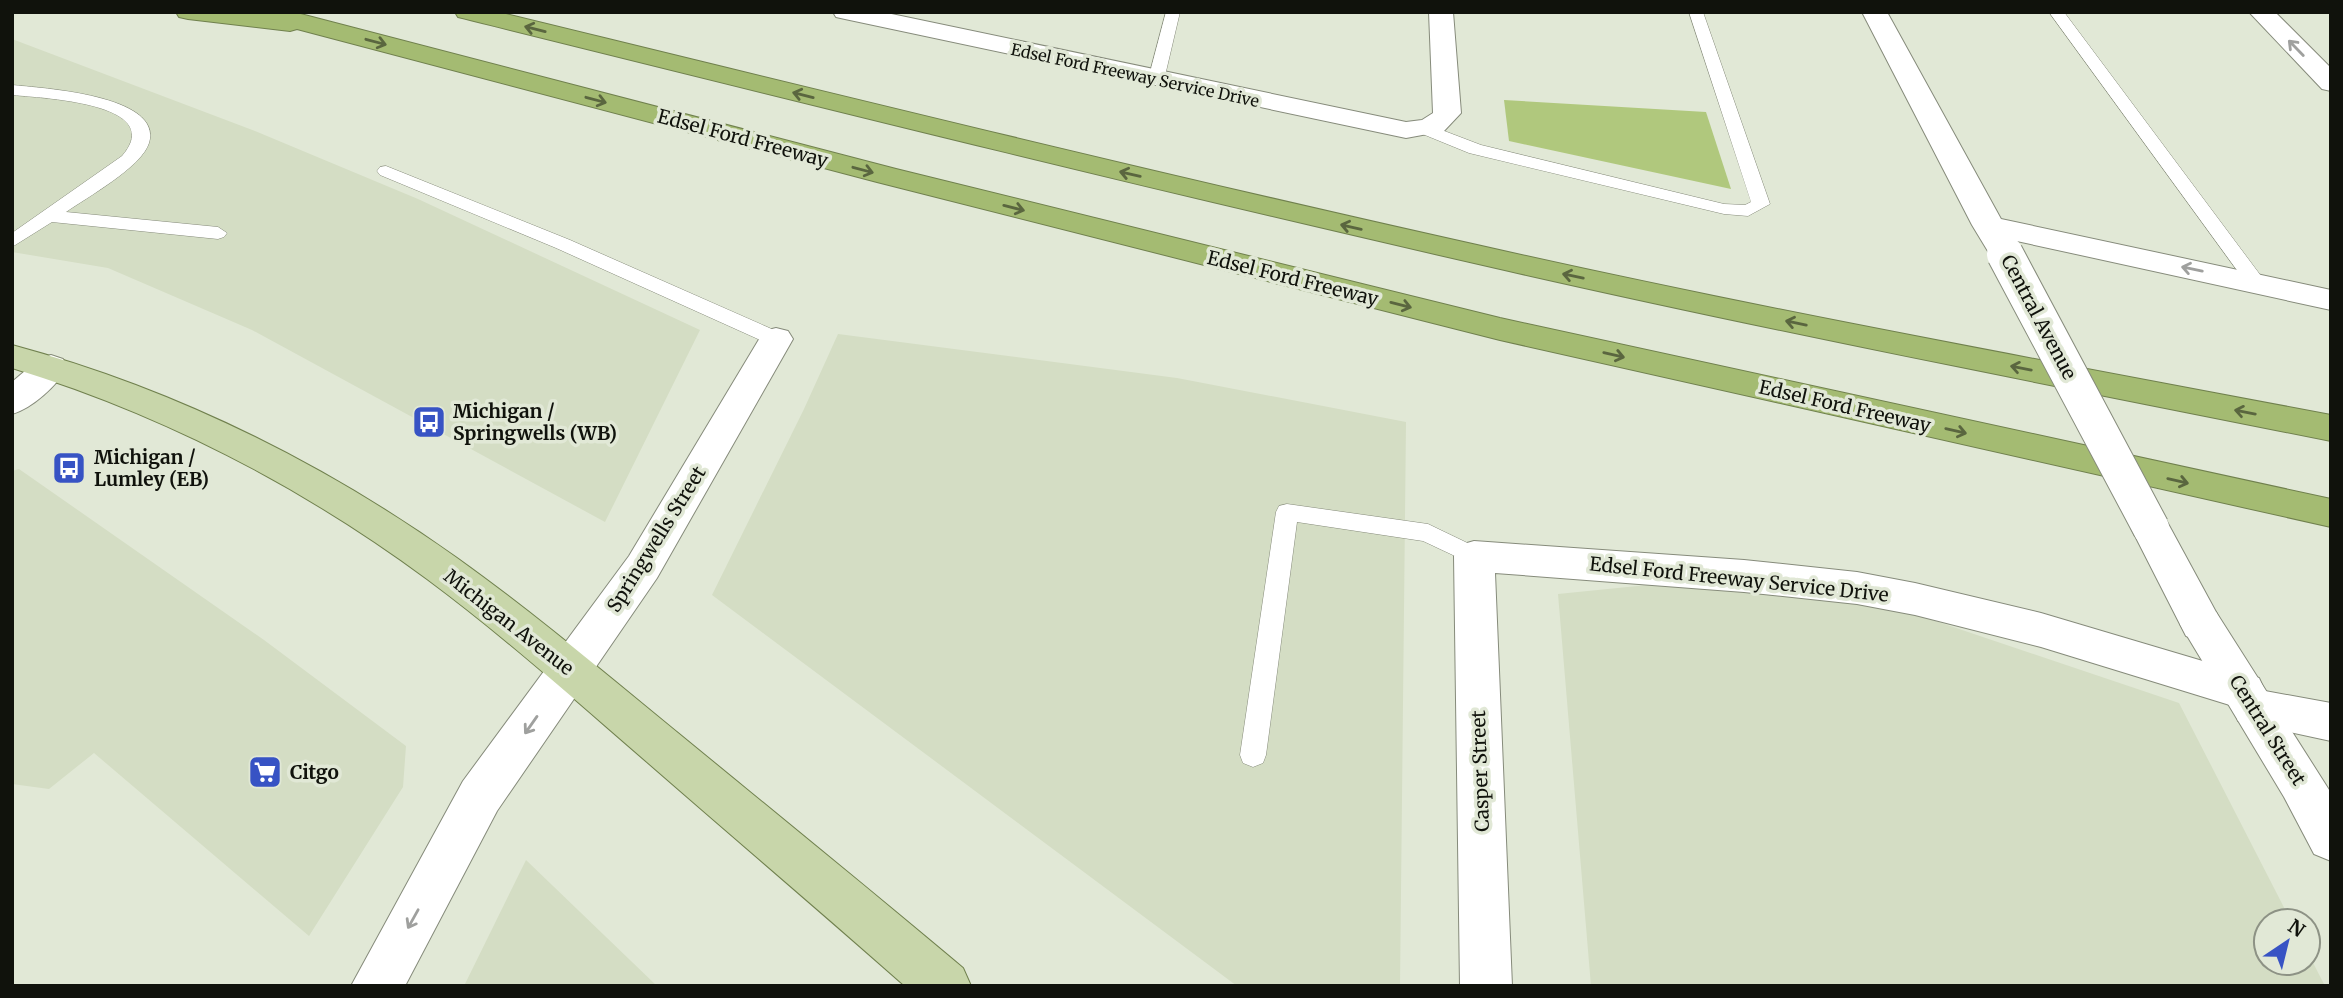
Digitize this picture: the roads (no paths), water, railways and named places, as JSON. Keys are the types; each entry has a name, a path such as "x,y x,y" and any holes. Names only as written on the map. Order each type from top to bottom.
{"highway":[{"path":"188,12 310,25"},
{"name":"Edsel Ford Freeway","path":"263,12 923,186 1460,320 2331,513"},
{"path":"467,12 941,129 1510,262 1876,340 2331,428"}],"main road":[{"name":"Michigan Avenue","path":"32,361 156,405 270,461 335,497 418,552 489,604 570,669 945,986"}],"street":[{"name":"Edsel Ford Freeway Service Drive","path":"845,12 928,21 1156,80 1384,128 1426,129"},
{"path":"1426,129 1443,120 1447,113 1441,12"},
{"name":"Central Avenue","path":"1874,12 2202,624"},
{"path":"2261,12 2331,83"},
{"path":"1996,239 2257,284 2331,300"},
{"name":"Springwells Street","path":"377,986 480,796 643,567 776,339"},
{"path":"12,402 32,361"},
{"name":"Edsel Ford Freeway Service Drive","path":"1474,556 1744,576 1857,588 1914,599 2042,630 2248,699 2331,722"},
{"name":"Casper Street","path":"1474,556 1486,986"},
{"name":"Central Street","path":"2202,624 2300,783 2331,839"}],"lane":[{"path":"1156,80 1173,12"},
{"path":"1426,129 1475,149 1724,209 1748,211 1760,204 1696,12"},
{"path":"2056,12 2257,284"},
{"path":"12,90 89,99 129,114 141,128 141,143 128,160 12,242"},
{"path":"386,171 563,244 776,339"},
{"path":"48,216 218,233"},
{"path":"1253,755 1286,512 1428,533 1474,556"}],"place":[{"name":"Michigan / Springwells (WB)","path":"429,422"},
{"name":"Michigan / Lumley (EB)","path":"69,468"},
{"name":"Citgo","path":"265,772"}]}
